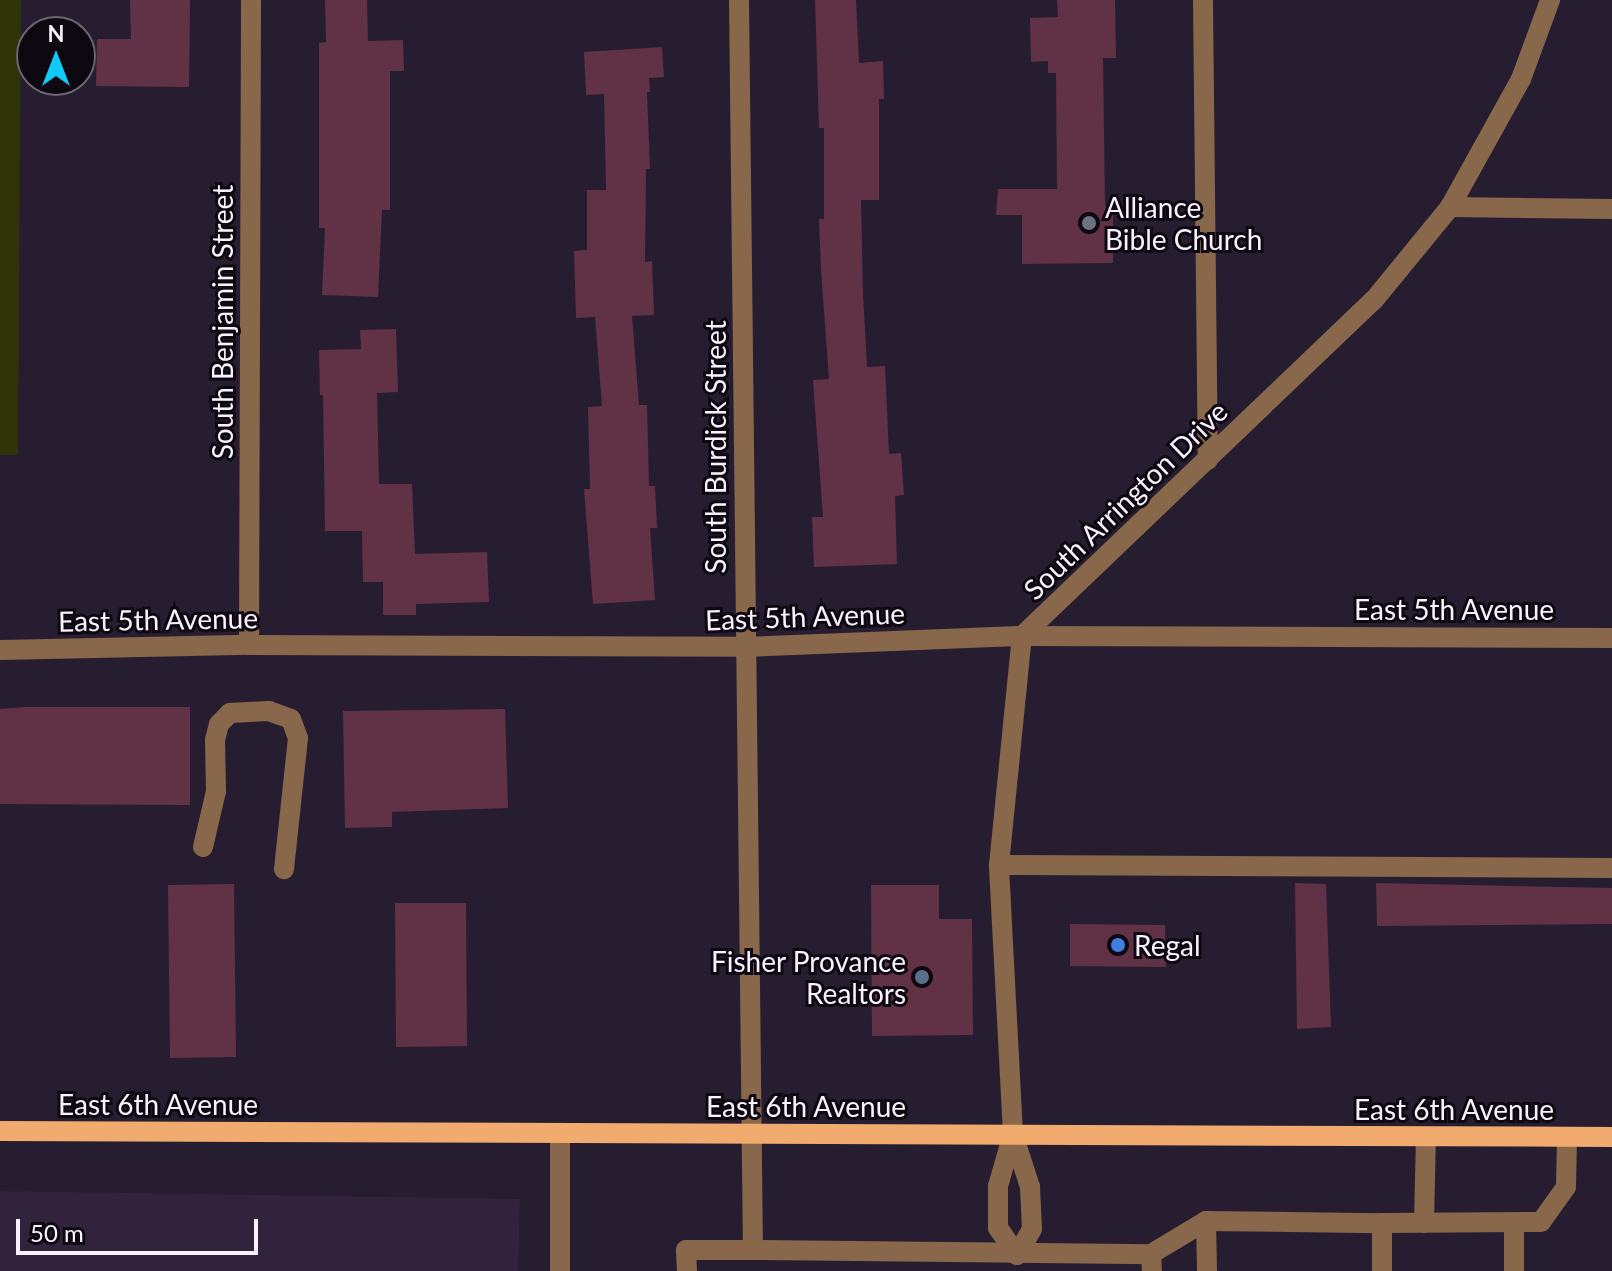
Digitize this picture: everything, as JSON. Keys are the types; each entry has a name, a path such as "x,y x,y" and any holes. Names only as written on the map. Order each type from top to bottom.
{"main road":[{"name":"East 6th Avenue","path":"0,1131 1612,1137"}],"street":[{"name":"South Benjamin Street","path":"249,645 251,0"},
{"name":"South Burdick Street","path":"739,0 753,1250"},
{"path":"1203,0 1208,460"},
{"name":"South Arrington Drive","path":"1013,1134 999,865 1022,636 1374,300 1450,207 1521,79 1550,0"},
{"path":"1450,207 1612,209"},
{"name":"East 5th Avenue","path":"0,650 249,645 744,647 1022,636 1612,638"},
{"path":"203,847 216,791 215,740 219,724 230,713 269,711 291,719 298,738 284,869"},
{"path":"999,865 1612,868"},
{"path":"560,1134 560,1271"},
{"path":"1013,1134 1030,1187 1032,1229 1017,1263"},
{"path":"1013,1134 998,1186 998,1228 1017,1263"},
{"path":"1424,1223 1426,1137"},
{"path":"687,1271 686,1250 753,1250 782,1261 1151,1262 1206,1221 1541,1222 1566,1187 1567,1137"},
{"path":"1206,1221 1207,1271"},
{"path":"1382,1223 1382,1271"},
{"path":"1514,1223 1514,1271"}],"shaded area":[{"path":"0,1191 520,1199 518,1271 0,1271"}],"green space":[{"path":"0,0 21,0 21,16 16,16 16,96 20,96 18,455 0,455"}],"building":[{"path":"130,0 190,0 189,87 96,86 97,39 131,39"},
{"path":"325,0 367,0 368,41 403,40 404,71 390,71 390,210 382,210 378,297 322,295 325,228 319,228 319,43 326,42"},
{"path":"815,0 856,0 859,63 883,61 884,99 879,99 879,200 861,200 863,293 867,367 885,366 889,454 901,453 904,495 895,496 897,564 814,567 812,517 823,517 813,380 829,379 819,219 824,219 824,128 819,128"},
{"path":"1057,0 1115,0 1116,58 1103,58 1105,206 1113,206 1113,263 1022,264 1022,215 996,215 998,189 1057,189 1056,73 1048,73 1048,61 1031,62 1030,18 1058,17"},
{"path":"662,47 664,77 649,78 650,92 647,92 650,169 646,169 645,262 652,261 654,315 632,316 639,405 647,405 649,486 655,486 657,528 650,528 655,600 593,604 584,489 590,489 588,407 602,406 595,317 576,318 574,251 587,250 587,190 606,190 604,94 586,95 584,52"},
{"path":"396,329 398,392 377,393 379,484 412,484 415,554 487,552 489,602 416,604 416,615 383,615 383,582 363,582 362,531 325,531 323,395 320,395 319,350 361,349 360,330"},
{"path":"190,707 190,805 0,804 0,709"},
{"path":"505,709 508,808 392,812 392,827 345,828 343,711"},
{"path":"1295,883 1326,884 1331,1027 1297,1029"},
{"path":"1376,883 1612,888 1612,924 1377,926"},
{"path":"234,884 236,1057 170,1058 168,885"},
{"name":"Fisher Provance Realtors","path":"871,885 939,885 939,919 972,919 973,1035 872,1036"},
{"path":"395,903 466,903 467,1046 396,1047"},
{"name":"Regal","path":"1070,924 1165,925 1166,967 1070,966"}],"place":[{"name":"Alliance Bible Church","path":"1089,223"},
{"name":"Regal","path":"1118,945"},
{"name":"Fisher Provance Realtors","path":"922,977"}]}
